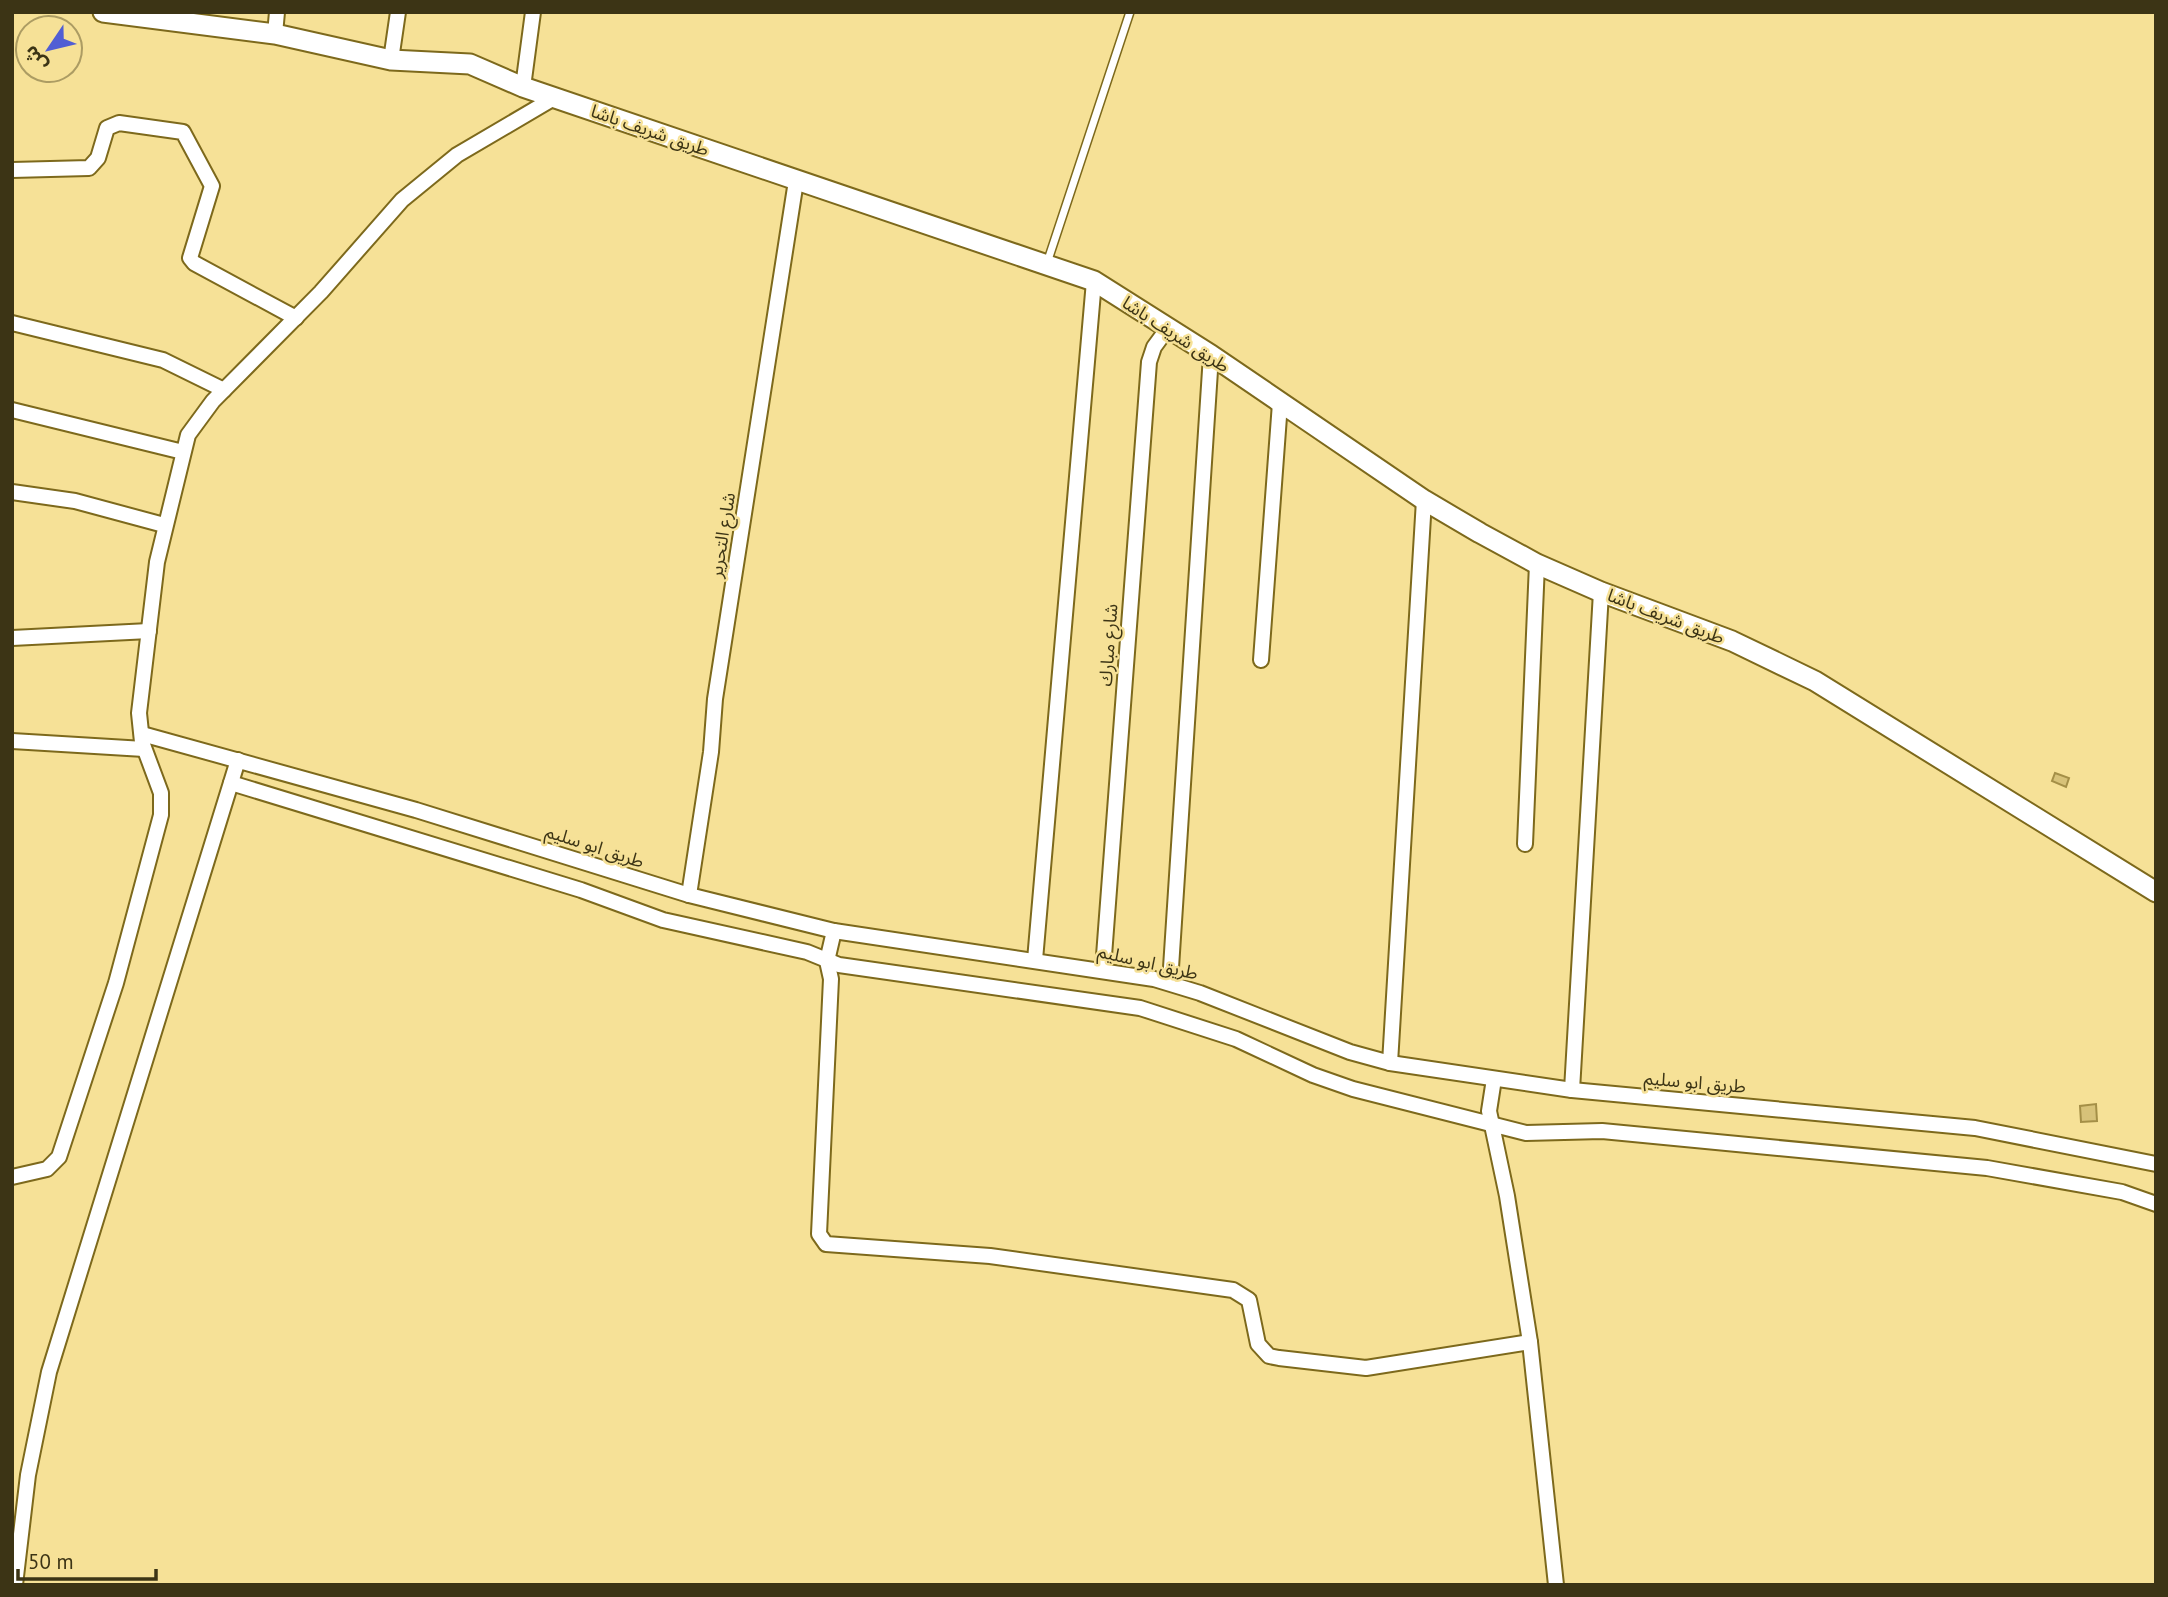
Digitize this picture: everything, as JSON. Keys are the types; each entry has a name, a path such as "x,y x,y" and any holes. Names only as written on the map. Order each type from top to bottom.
{"street":[{"name":"طريق شريف باشا","path":"104,12 172,16 275,34 391,60 478,66 554,98 1094,281 1211,355 1424,500 1537,564 1601,592 1732,641 1815,681 2156,892"},
{"path":"275,34 277,12"},
{"path":"391,60 398,12"},
{"path":"523,87 533,12"},
{"path":"12,1177 47,1169 57,1162 116,984 161,815 161,793 144,749 139,712 152,589 164,525 188,435 197,420 224,390 296,318 402,200 457,155 554,98"},
{"path":"12,170 89,168 98,158 107,128 119,123 183,132 212,186 190,258 194,263 296,318"},
{"name":"شارع التحرير","path":"689,895 712,745 715,699 796,181"},
{"path":"1035,960 1094,281"},
{"path":"12,323 151,357 205,378 224,390"},
{"name":"شارع مبارك","path":"1103,970 1149,362 1154,347 1168,328"},
{"path":"1170,983 1211,355"},
{"path":"1261,660 1280,404"},
{"path":"12,410 184,452"},
{"path":"12,492 75,501 164,525"},
{"path":"1390,1063 1424,500"},
{"path":"1525,844 1537,564"},
{"path":"1572,1090 1601,592"},
{"path":"12,638 149,631"},
{"name":"طريق ابو سليم","path":"142,734 416,810 689,895 834,931 1103,970 1170,983 1350,1052 1390,1063 1572,1090 1975,1128 2156,1164"},
{"path":"12,741 144,749"},
{"path":"15,1585 28,1475 49,1372 238,760"},
{"path":"231,783 581,890 663,920 807,952 846,967 1117,1003 1151,1011 1236,1038 1343,1086 1492,1122 1526,1133 1602,1131 1987,1168 2113,1191 2156,1204"},
{"path":"834,931 827,961 831,985 819,1234 826,1244 990,1256 1233,1290 1249,1300 1258,1344 1263,1351 1279,1358 1366,1368 1530,1342"},
{"path":"1494,1079 1489,1100 1530,1342 1556,1585"}],"lane":[{"path":"1047,264 1130,12"}],"building":[{"path":"2055,773 2069,778 2066,787 2052,781"},
{"path":"2096,1104 2097,1121 2081,1122 2080,1106"}]}
